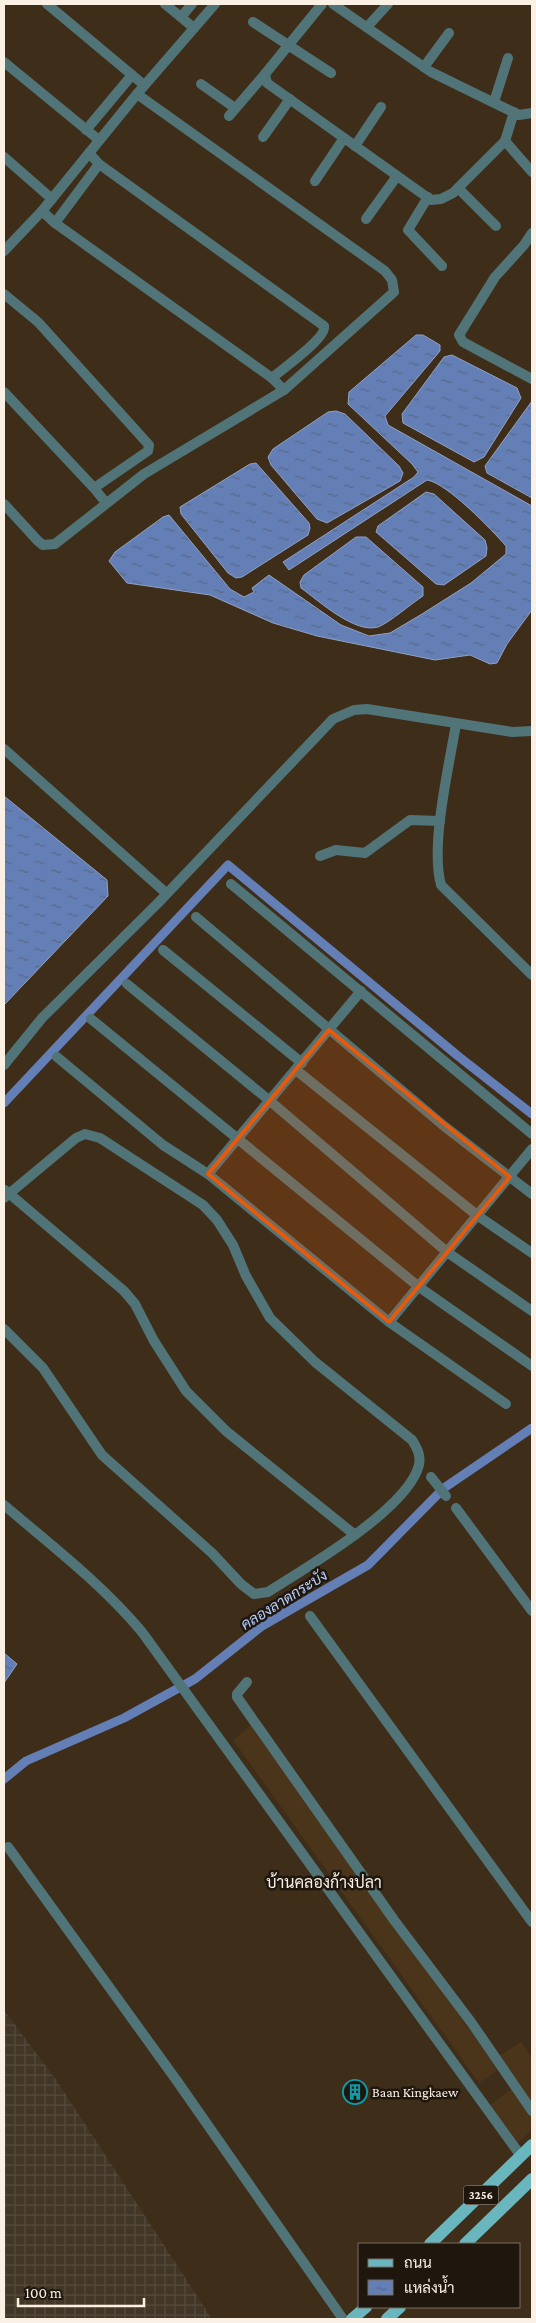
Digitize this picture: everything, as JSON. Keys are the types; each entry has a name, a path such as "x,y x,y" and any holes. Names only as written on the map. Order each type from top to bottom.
{"main road":[{"name":"3256","path":"431,2243 532,2145"},
{"name":"3256","path":"466,2243 532,2179"},
{"path":"352,2319 365,2308"},
{"path":"387,2319 399,2308"}],"street":[{"path":"47,4 144,86"},
{"path":"165,4 194,28"},
{"path":"182,18 192,4"},
{"path":"4,251 42,211 137,94 215,4"},
{"path":"201,84 232,112 322,4"},
{"path":"333,4 424,67 519,115 532,113"},
{"path":"366,27 388,4"},
{"path":"253,22 331,73"},
{"path":"424,67 449,33"},
{"path":"494,102 508,58"},
{"path":"4,62 100,140"},
{"path":"265,74 267,83 431,200 441,199 458,188 505,140 514,112"},
{"path":"86,130 132,75"},
{"path":"4,504 43,545 50,546 60,541 144,474 284,390 390,297 395,287 385,272 137,94"},
{"path":"263,137 290,99"},
{"path":"355,146 381,107"},
{"path":"315,180 344,138"},
{"path":"505,140 532,172"},
{"path":"89,153 99,164 324,326 323,334 314,344 272,378"},
{"path":"4,157 52,199"},
{"path":"55,223 99,164"},
{"path":"366,219 398,176"},
{"path":"458,188 496,226"},
{"path":"428,197 408,230 442,266"},
{"path":"42,211 55,223 272,378 284,390"},
{"path":"532,233 528,247 495,277 459,335 463,342 532,379"},
{"path":"4,294 38,322 148,445 148,451 94,488"},
{"path":"4,392 106,503"},
{"path":"4,1065 42,1018 166,893 333,719 354,710 367,710 512,732 532,731"},
{"path":"456,724 440,821 438,875 441,885 532,974"},
{"path":"4,749 166,893"},
{"path":"320,856 336,850 365,853 410,820 440,821"},
{"path":"231,884 532,1134"},
{"path":"196,917 444,1126 532,1194"},
{"path":"163,950 478,1216 532,1253"},
{"path":"127,984 270,1101 447,1252 532,1311"},
{"path":"208,1174 361,991"},
{"path":"91,1019 418,1286 532,1366"},
{"path":"57,1057 163,1144 208,1174 389,1322 506,1404"},
{"path":"4,1329 43,1368 102,1455 212,1553 241,1584 254,1594 268,1592 355,1535 372,1523 411,1482 419,1464 418,1449 412,1440 315,1362 270,1318 246,1276 233,1245 218,1220 203,1205 100,1138 86,1134 76,1138 5,1194 124,1291 135,1304 154,1341 186,1391 226,1431 355,1535"},
{"path":"389,1322 532,1149"},
{"path":"432,1477 446,1496"},
{"path":"4,1505 127,1614 521,2156"},
{"path":"456,1508 532,1611"},
{"path":"310,1616 532,1922"},
{"path":"247,1682 239,1691 238,1697 388,1912 471,2022 532,2110"},
{"path":"8,1847 177,2081 343,2319"}],"highlighted area":[{"path":"329,1030 510,1177 389,1322 208,1174"}],"shaded area":[{"path":"254,1723 498,2070 479,2083 233,1740"},
{"path":"4,2010 57,2081 212,2319 4,2319"},
{"path":"521,2042 532,2058 532,2130 518,2143 490,2105 513,2088 494,2059"}],"water":[{"path":"416,335 423,335 440,345 440,351 385,416 388,425 532,506 532,610 507,644 497,663 490,664 470,655 435,660 317,636 273,623 210,595 127,583 109,561 115,552 163,517 169,515 230,589 244,597 254,592 252,588 269,575 341,625 369,636 390,633 471,583 506,554 506,546 457,498 436,483 427,480 289,570 283,562 414,477 418,472 412,464 348,404 349,392"},
{"path":"452,355 517,388 521,398 484,457 474,462 403,423 402,414 444,357"},
{"path":"532,401 532,498 487,473 485,466"},
{"path":"336,411 345,414 399,466 403,473 400,481 327,523 317,519 271,465 268,457 273,449 328,412"},
{"path":"256,463 309,523 310,528 308,535 242,577 236,578 228,573 181,514 180,507 250,464"},
{"path":"426,492 434,494 485,540 487,548 486,556 444,585 436,584 376,532 378,526"},
{"path":"356,537 366,537 423,587 423,596 378,627 359,626 348,621 301,588 300,582 304,575"},
{"path":"4,796 107,880 108,896 4,1005"},
{"path":"4,1653 17,1664 4,1683"}],"waterway":[{"path":"4,1103 228,865 458,1056 532,1114"},
{"name":"คลองลาดกระบัง","path":"4,1779 26,1761 124,1718 195,1679 262,1626 368,1565 444,1488 532,1428"}],"place":[{"name":"Baan Kingkaew","path":"355,2092"}],"district":[{"name":"บ้านคลองก้างปลา","path":"324,1882"}]}
